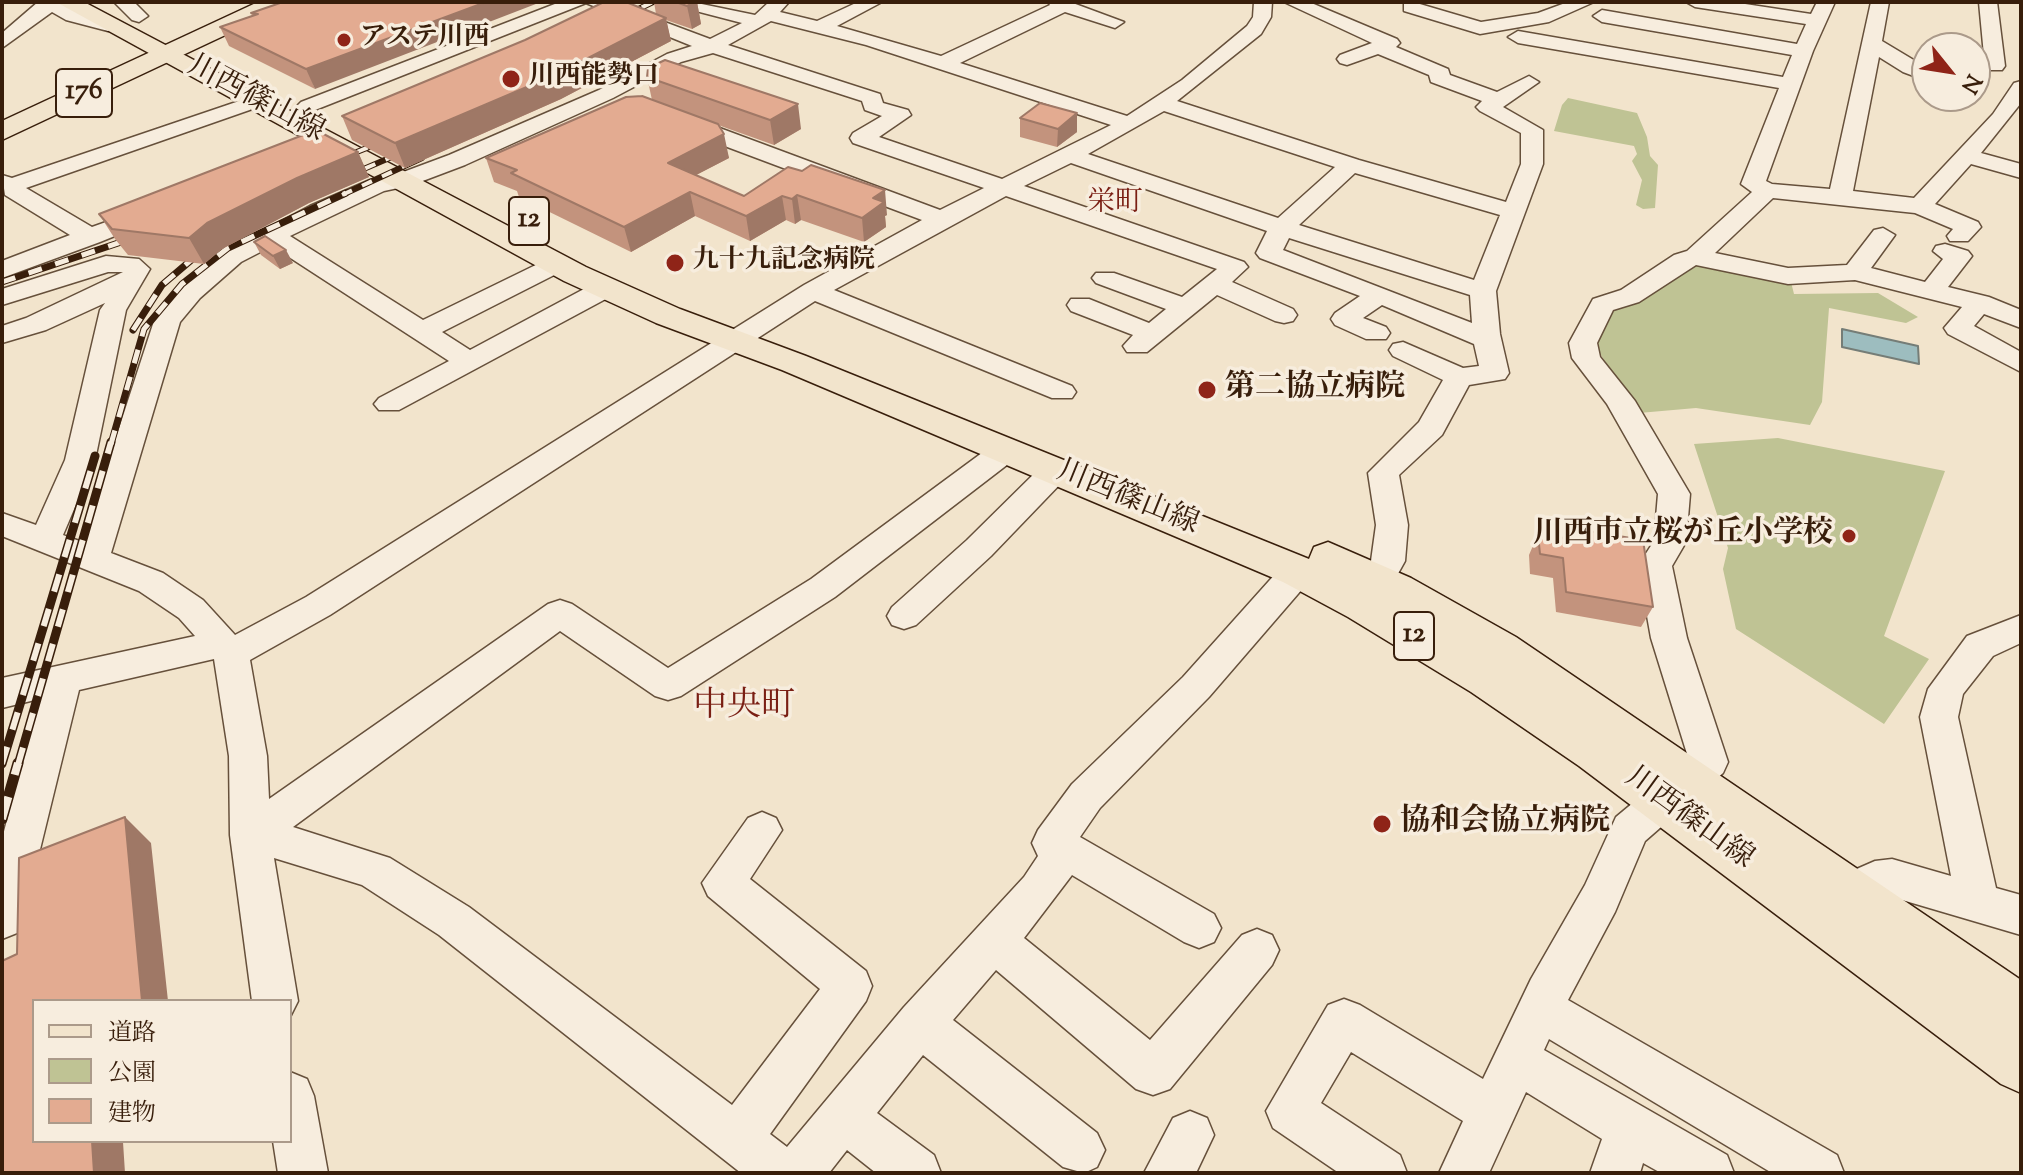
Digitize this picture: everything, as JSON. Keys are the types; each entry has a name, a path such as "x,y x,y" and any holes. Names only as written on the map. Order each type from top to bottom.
{"highway":[{"name":"176","path":"2,132 277,2"}],"main road":[{"path":"55,3 109,13"},
{"name":"川西篠山線","path":"109,13 131,9 193,41 308,106 557,264 606,288 744,334 1297,543 1487,680 1674,792 1851,892 2021,1013"},
{"name":"川西篠山線","path":"109,13 167,53 329,142 418,175 657,288 744,334 1005,451 1298,571 1370,593"},
{"name":"川西篠山線","path":"1674,792 2021,1064"}],"street":[{"path":"308,106 577,2"},
{"path":"594,2 711,46 873,98 872,106 900,115 861,138 1118,232 1187,250 1235,267 1182,306 1145,339 1080,305"},
{"path":"734,2 918,55 1130,124"},
{"path":"820,27 873,2"},
{"path":"1293,2 1390,43 1364,53"},
{"path":"1348,25 1419,5 1480,28 1542,18 1585,2"},
{"path":"1695,2 1821,11 1753,184 1767,191 1848,207 1920,206 1969,227 1952,244 1959,256 1933,289"},
{"path":"1848,207 1869,42 1880,2"},
{"path":"1988,2 1988,32"},
{"path":"2,42 55,3"},
{"path":"943,63 1060,4 1115,22"},
{"path":"699,6 769,14"},
{"path":"93,558 167,321 191,292 232,257 271,234 378,185 418,175 590,101 621,98 631,89 769,14 804,7"},
{"path":"2,693 226,649 318,606 813,291 941,219 1130,124 1254,30 1263,8 1364,53 1441,73 1438,78 1499,100"},
{"path":"1602,16 1803,51"},
{"path":"1989,26 2010,30"},
{"path":"1518,37 1791,84"},
{"path":"1869,42 1911,68"},
{"path":"858,55 880,44"},
{"path":"853,92 918,55"},
{"path":"1991,68 2021,73"},
{"path":"1403,350 1459,377 1495,373 1487,339 1483,291 1532,164 1532,130 1487,107 1529,82"},
{"path":"1920,206 2001,118 2021,87"},
{"path":"91,237 41,209 8,184 254,102"},
{"path":"1161,103 1351,165 1512,211"},
{"path":"658,114 941,219"},
{"path":"294,156 329,142"},
{"path":"1070,155 1281,228 1483,291"},
{"path":"1965,155 2021,171"},
{"path":"1351,165 1281,228 1269,253 1380,294 1487,339"},
{"path":"1696,257 1767,191"},
{"path":"2,270 178,202"},
{"path":"1118,232 1156,214"},
{"path":"1187,250 1213,228"},
{"path":"271,234 467,360"},
{"path":"1855,272 1883,235"},
{"path":"1464,1173 1541,1009 1600,898 1630,829 1709,762 1669,638 1655,566 1670,542 1674,494 1620,401 1586,358 1583,343 1602,305 1630,296 1683,260 1696,257 1788,276 1855,272 1933,289 1980,303 2021,320"},
{"path":"1153,258 1284,315"},
{"path":"2,297 106,264 130,264 137,269 113,310 80,460 44,542"},
{"path":"422,331 557,264"},
{"path":"2,335 36,324 134,278"},
{"path":"1105,278 1182,306"},
{"path":"389,404 606,288"},
{"path":"813,291 1062,392"},
{"path":"1376,333 1344,319 1380,294"},
{"path":"1980,303 1958,328 2021,364"},
{"path":"1370,593 1388,561 1392,525 1383,473 1431,428 1459,377"},
{"path":"250,835 560,613 668,686 823,588 1005,451"},
{"path":"904,616 979,548 1055,471"},
{"path":"2,524 151,582 191,609 226,649 248,756 250,835 275,999"},
{"path":"1199,928 1052,843 1086,796 1196,687 1298,571"},
{"path":"1978,903 1939,717 1946,689 1980,646 2020,629"},
{"path":"2,919 63,679"},
{"path":"737,1139 850,986 723,883 762,830"},
{"path":"250,835 303,847 375,871 454,921 781,1173"},
{"path":"797,1173 920,1023 1039,890 1066,850"},
{"path":"1851,892 1875,880 1892,878 2021,915"},
{"path":"994,941 1153,1072 1257,950"},
{"path":"1541,1009 1819,1173"},
{"path":"1382,1173 1290,1111 1344,1021 1492,1112"},
{"path":"920,1023 1080,1150"},
{"path":"1518,1061 1709,1173"},
{"path":"292,1108 303,1173"},
{"path":"843,1117 916,1173"},
{"path":"1615,1173 1630,1128"}],"green space":[{"path":"1568,98 1637,113 1647,137 1650,156 1658,165 1655,208 1643,209 1636,205 1642,180 1632,161 1637,154 1634,146 1554,131 1562,105"},
{"path":"1683,262 1790,278 1794,294 1878,293 1918,317 1906,323 1829,308 1822,402 1810,425 1696,408 1639,413 1595,346 1609,310"},
{"path":"1778,438 1945,471 1884,636 1929,659 1884,724 1736,629 1723,569 1728,548 1694,444"}],"water":[{"path":"1842,329 1918,346 1919,364 1842,347"}],"building":[{"path":"283,2 486,2 306,69 220,27"},
{"path":"604,2 626,2 666,18 555,75 395,143 342,116 525,40"},
{"path":"665,60 798,104 770,120 647,77 648,68"},
{"path":"642,96 718,124 724,134 668,163 744,196 788,167 802,171 811,165 885,190 873,198 884,202 862,218 797,195 792,199 782,196 746,216 690,192 624,227 511,173 517,170 486,158 626,97"},
{"path":"1040,103 1077,113 1058,129 1020,118"},
{"path":"316,130 358,152 297,178 207,223 189,238 112,229 99,214"},
{"path":"265,236 286,250 273,256 254,242"},
{"path":"1582,530 1643,540 1653,607 1566,592 1563,558 1540,554 1538,534 1584,541"},
{"path":"125,817 142,999 32,999 32,1143 92,1143 94,1173 2,1173 2,961 17,954 19,858"}],"railway":[{"path":"622,17 653,2"},
{"path":"337,160 389,139"},
{"path":"345,177 408,150"},
{"path":"342,195 422,158"},
{"path":"111,444 144,329 182,284 228,248 346,193"},
{"path":"2,282 139,236"},
{"path":"133,330 162,285 203,250"},
{"path":"18,765 111,442"},
{"path":"2,764 95,456"},
{"path":"2,819 18,763"}],"place":[{"name":"アステ川西","path":"344,40"},
{"name":"川西能勢口","path":"511,79"},
{"name":"九十九記念病院","path":"675,263"},
{"name":"第二協立病院","path":"1207,390"},
{"name":"川西市立桜が丘小学校","path":"1849,536"},
{"name":"協和会協立病院","path":"1382,824"}],"district":[{"name":"栄町","path":"1115,205"},
{"name":"中央町","path":"744,709"}]}
